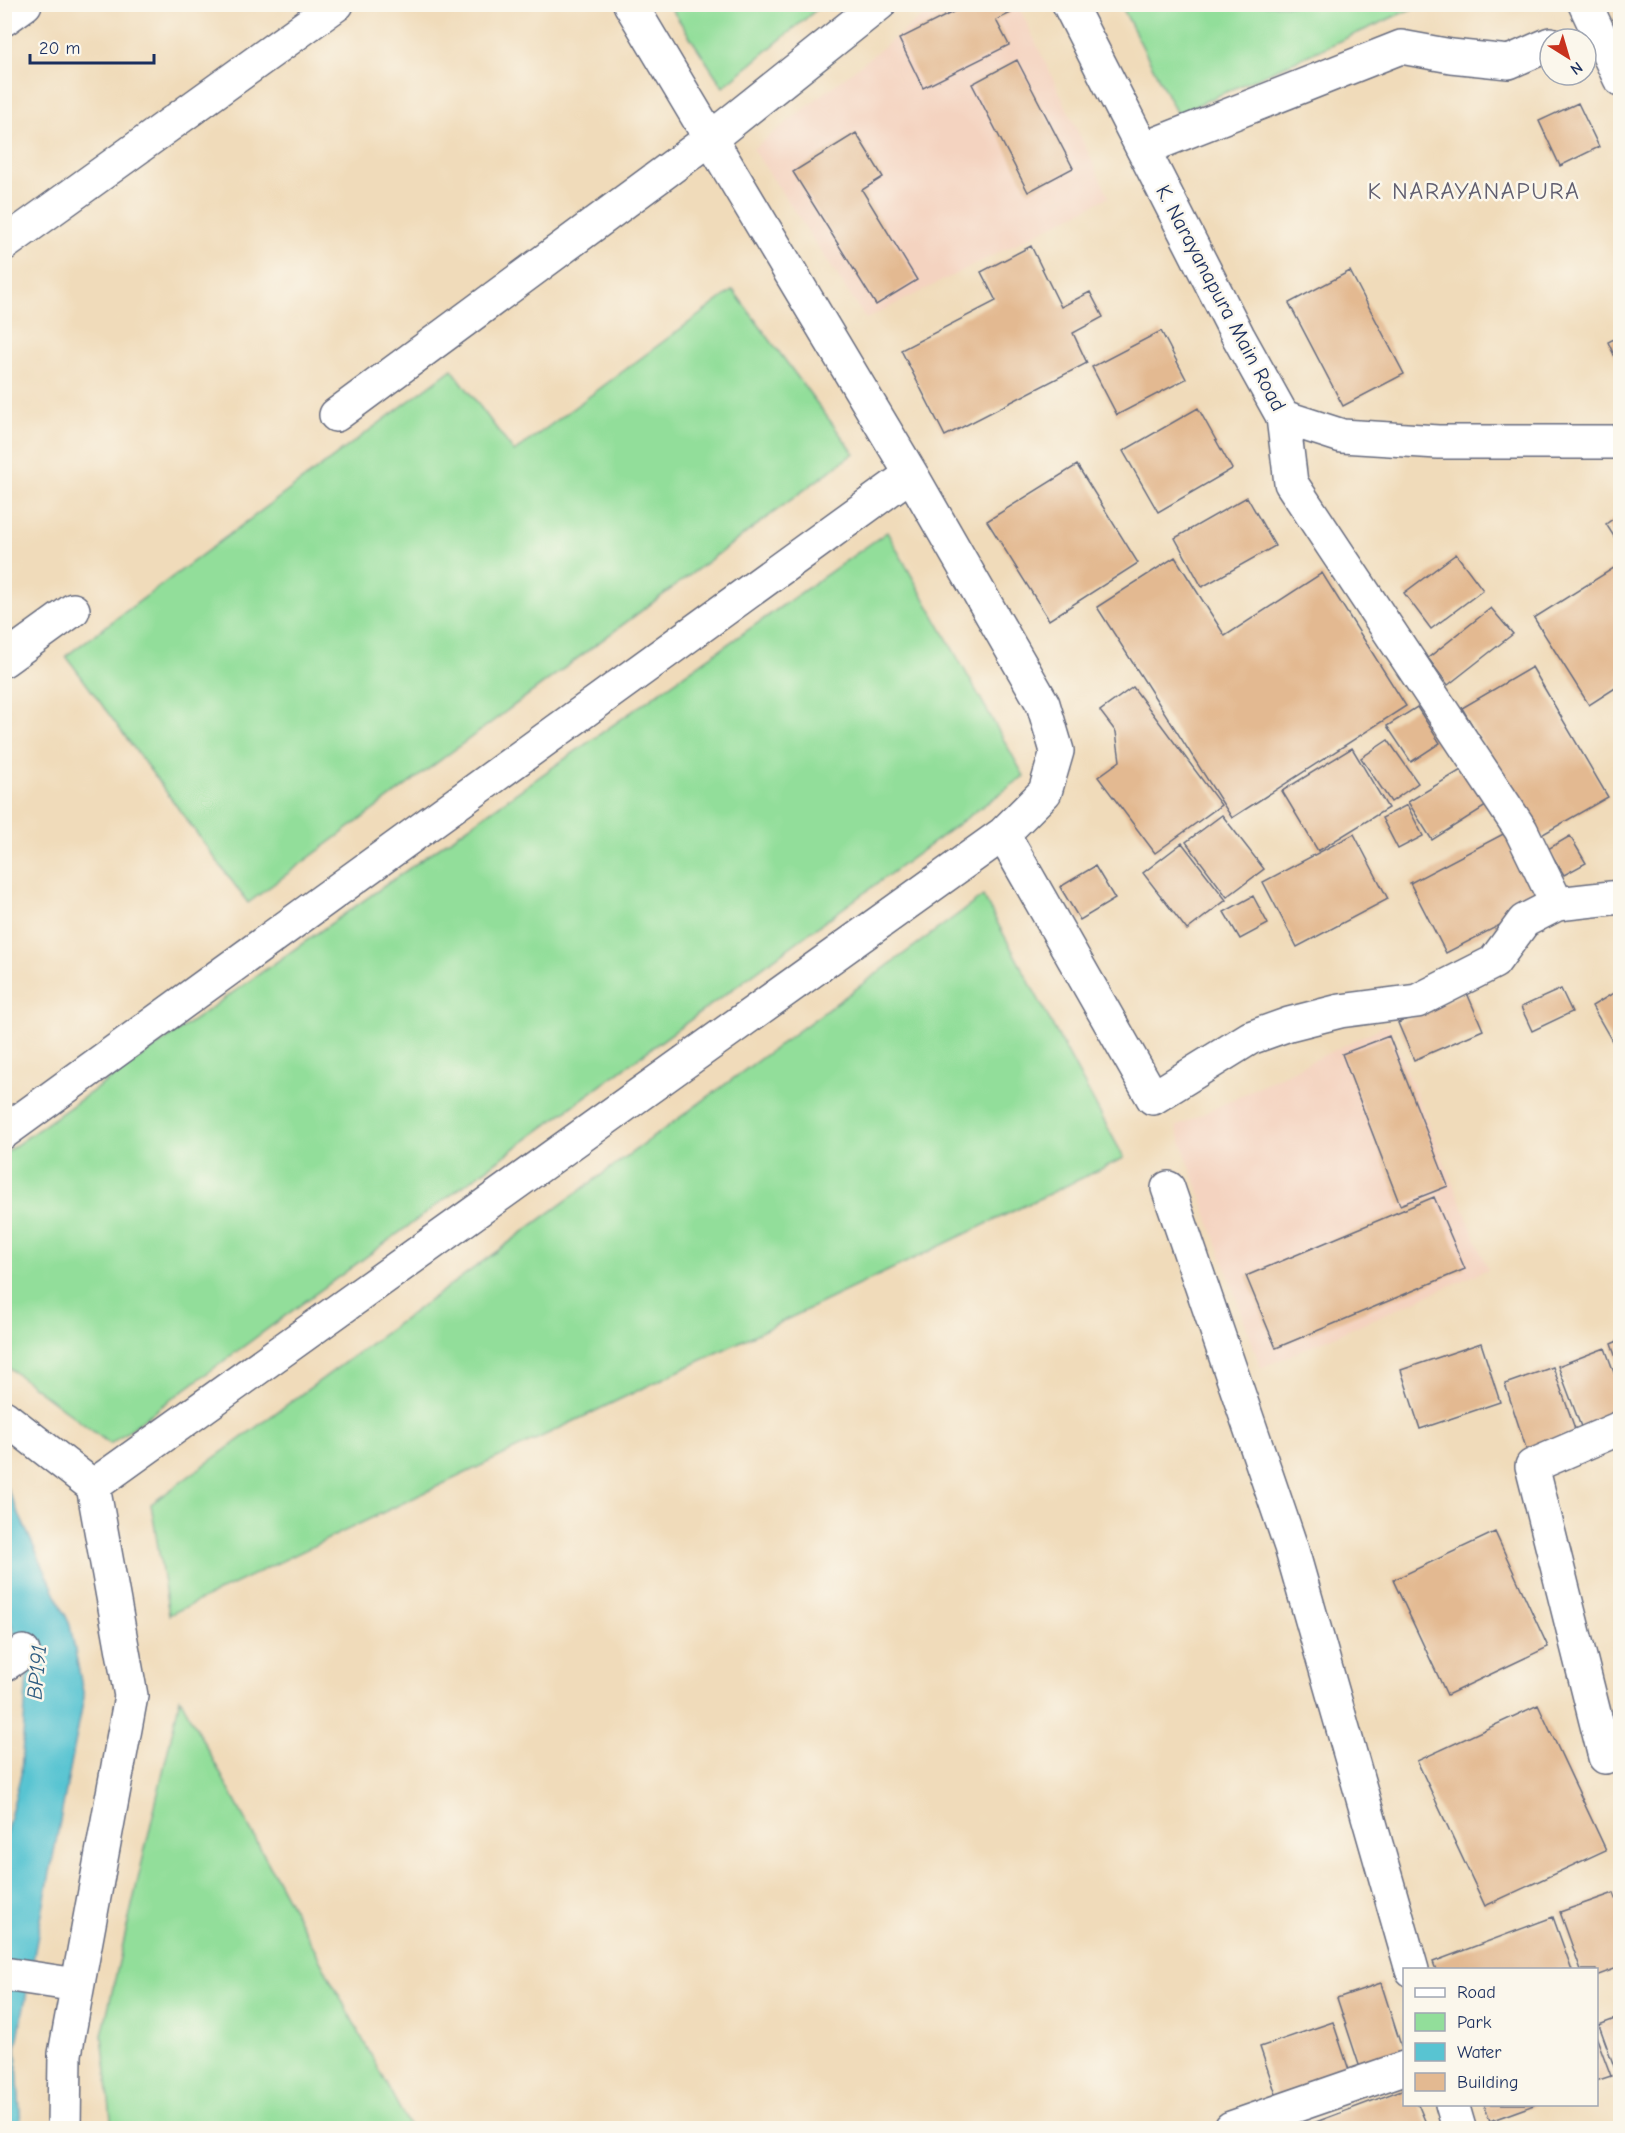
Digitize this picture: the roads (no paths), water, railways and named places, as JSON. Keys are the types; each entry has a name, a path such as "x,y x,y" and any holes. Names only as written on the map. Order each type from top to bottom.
{"street":[{"path":"4,19 25,4"},
{"path":"4,244 337,4"},
{"path":"93,1486 1003,834 1045,792 1057,751 1043,704 910,474 630,4"},
{"path":"336,415 711,138 879,4"},
{"name":"K. Narayanapura Main Road","path":"1069,4 1238,336 1283,417 1342,436 1438,442 1620,442"},
{"path":"1575,27 1590,14 1620,79"},
{"path":"1143,149 1401,47 1451,56 1509,62 1538,49"},
{"path":"1283,417 1291,483 1521,830 1557,904"},
{"path":"4,1132 910,474"},
{"path":"4,660 73,610"},
{"path":"1003,834 1153,1098 1250,1038 1289,1024 1340,1011 1417,1001 1494,962 1524,921 1557,904 1620,897"},
{"path":"1168,1188 1292,1547 1411,1968"},
{"path":"4,1417 93,1486 131,1696 68,1984 64,2128"},
{"path":"1605,1757 1532,1466 1620,1428"},
{"path":"4,1974 68,1984"},
{"path":"1231,2128 1403,2068"},
{"path":"1453,2106 1459,2128"}],"water":[{"name":"BP191","path":"4,1482 70,1625 84,1697 16,2048 21,2128 5,2128 4,1841 21,1774 27,1670 5,1606"}],"district":[{"name":"K NARAYANAPURA","path":"1474,191"}]}
